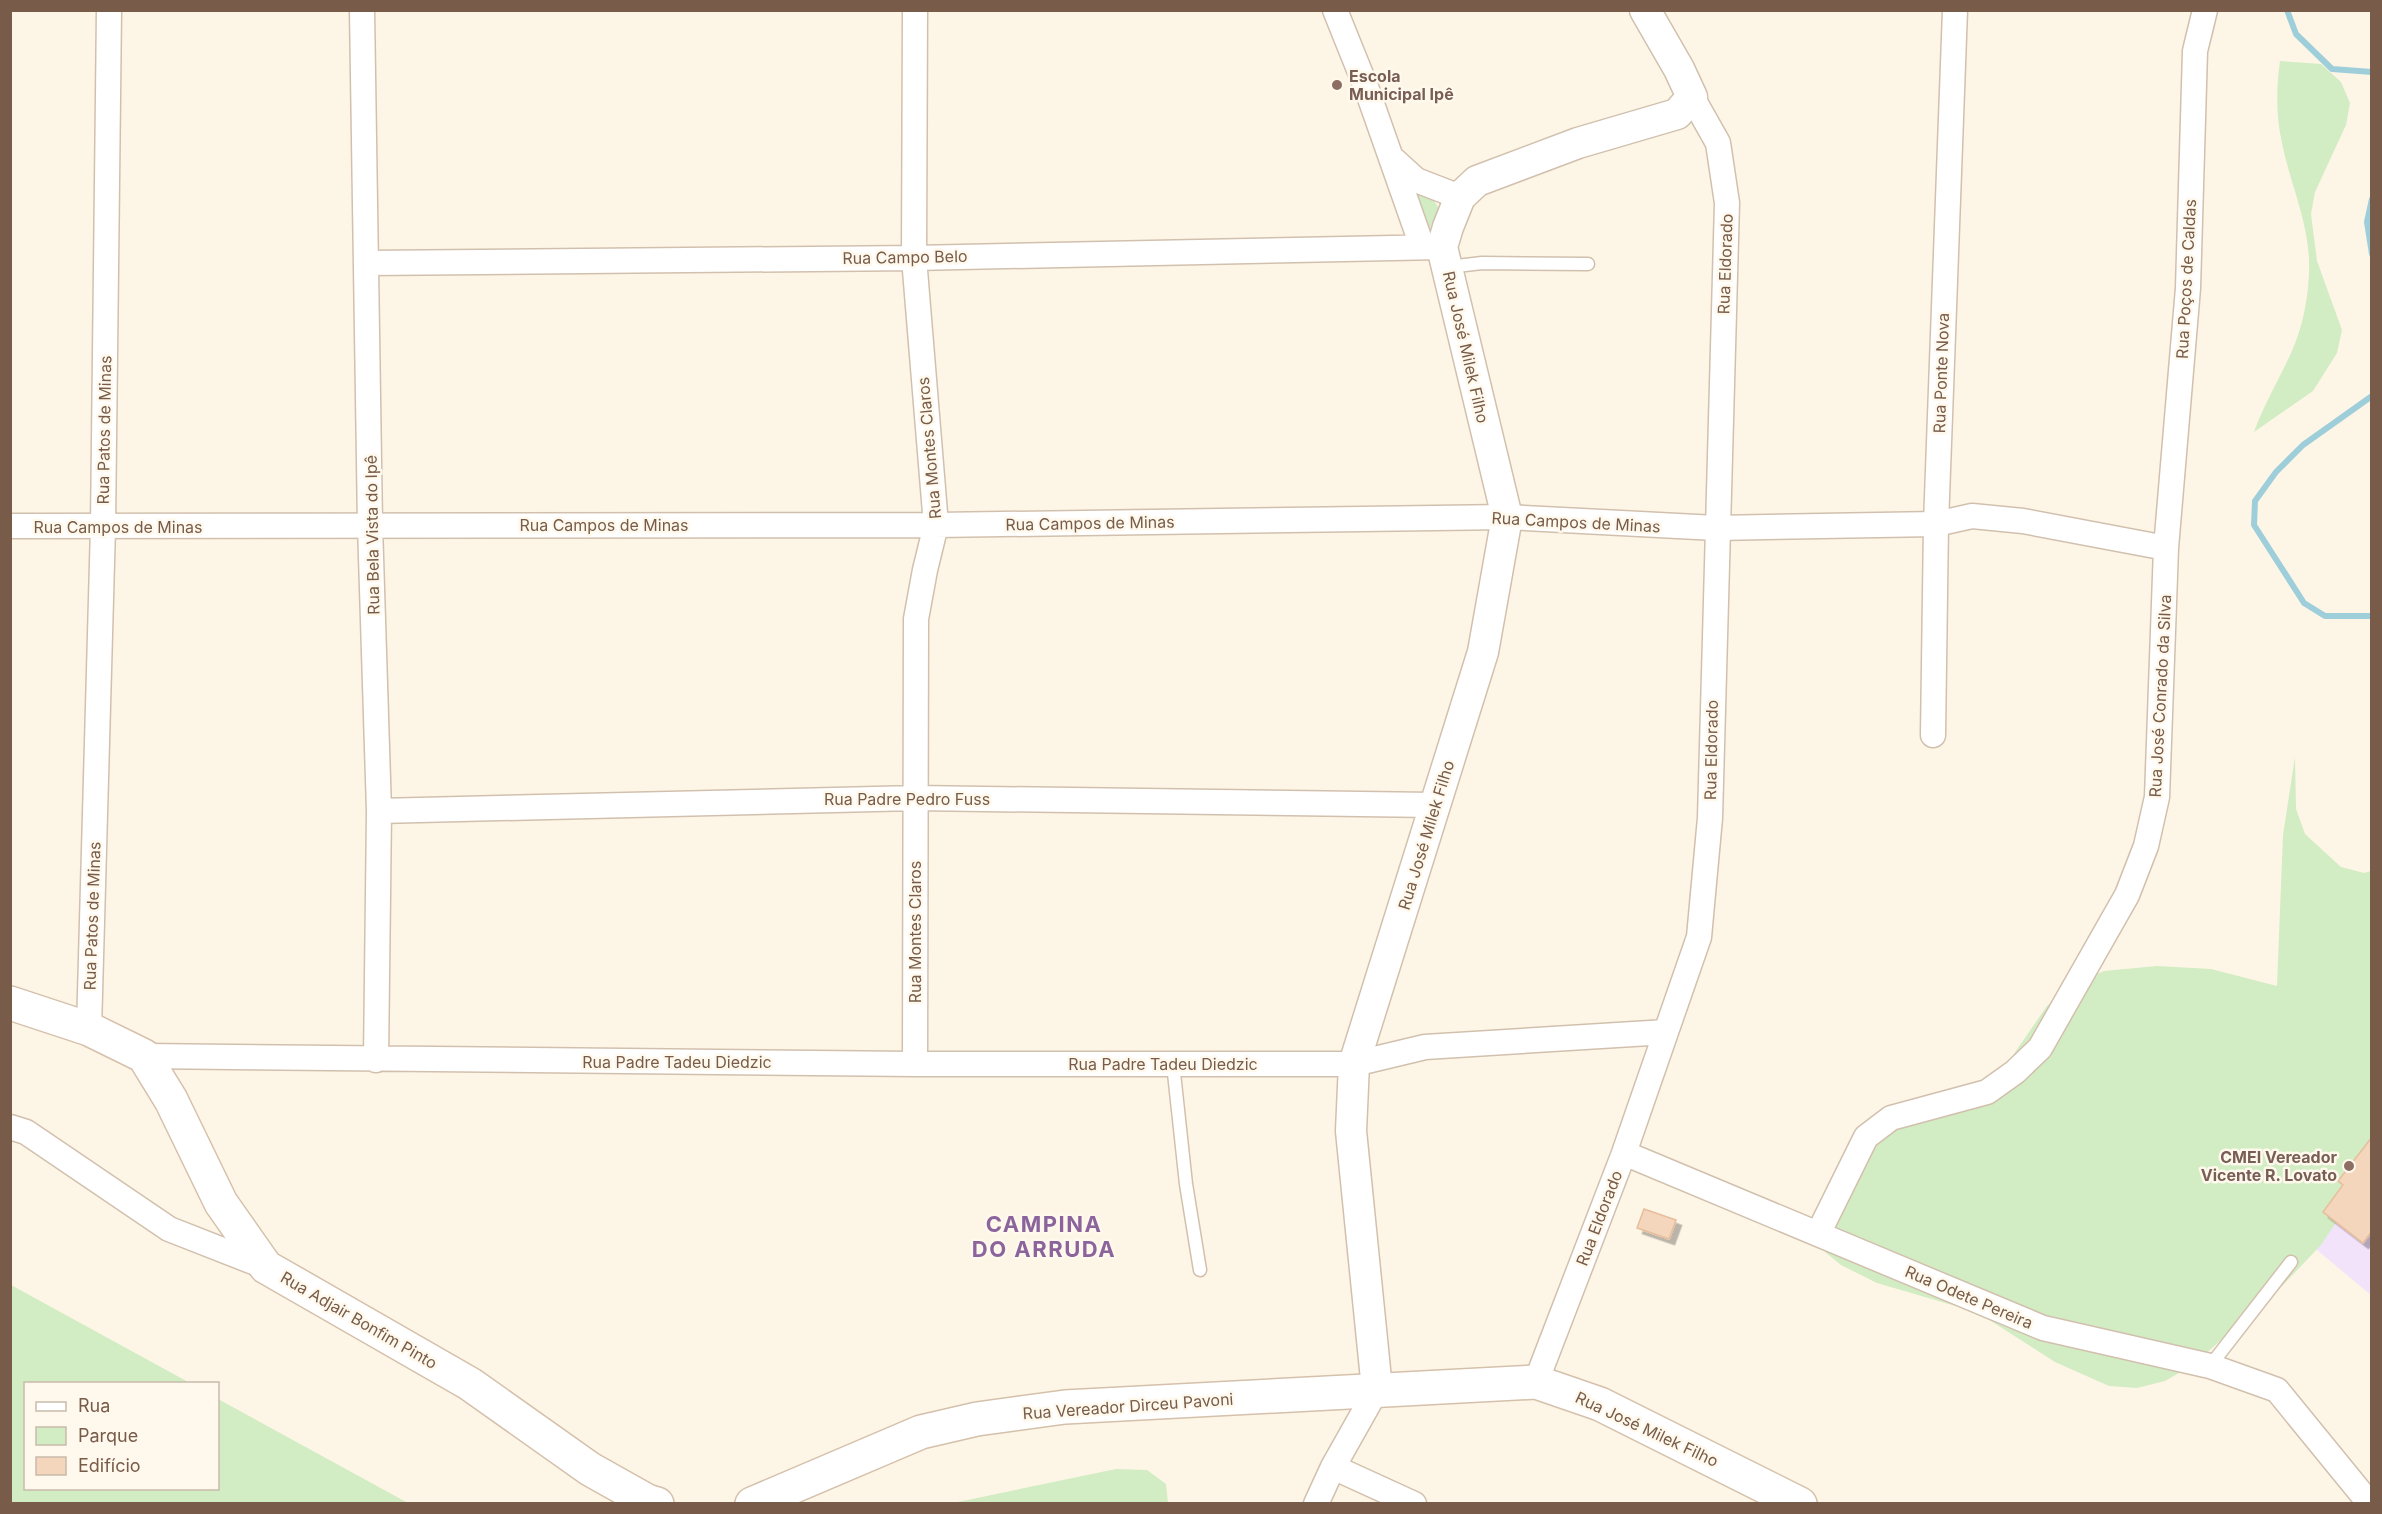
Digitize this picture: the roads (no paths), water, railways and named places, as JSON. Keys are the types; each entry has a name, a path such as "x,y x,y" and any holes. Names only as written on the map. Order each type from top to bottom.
{"main road":[{"name":"Rua Padre Tadeu Diedzic","path":"10,1003 89,1029 144,1056"},
{"name":"Rua Adjair Bonfim Pinto","path":"144,1056 171,1100 221,1203 266,1267 470,1384 590,1469 647,1501 657,1503"},
{"name":"Rua José Milek Filho","path":"1377,1389 1536,1382 1600,1404 1800,1503"},
{"name":"Rua Vereador Dirceu Pavoni","path":"752,1503 921,1432 977,1419 1065,1407 1377,1389"}],"street":[{"name":"Rua Patos de Minas","path":"89,1029 103,527 109,10"},
{"name":"Rua Bela Vista do Ipê","path":"362,10 370,525 379,811 376,1060"},
{"name":"Rua Montes Claros","path":"915,10 914,258 936,525 916,619 915,1064"},
{"path":"1335,10 1392,158 1437,253"},
{"path":"1437,253 1460,197 1477,181 1578,143 1677,114 1692,97 1679,69 1645,10"},
{"name":"Rua Ponte Nova","path":"1933,735 1936,524 1955,10"},
{"name":"Rua Poços de Caldas","path":"2166,548 2188,288 2195,51 2205,10"},
{"name":"Rua Eldorado","path":"1536,1382 1624,1153 1699,937 1710,818 1716,528 1727,203 1718,142 1692,97"},
{"path":"1392,158 1416,180 1460,197"},
{"name":"Rua Campo Belo","path":"367,263 1437,253"},
{"name":"Rua José Milek Filho","path":"1377,1389 1351,1131 1354,1064 1483,652 1507,517 1437,253"},
{"name":"Rua Campos de Minas","path":"10,526 936,525 1507,517 1716,528 1936,524 1972,516 2023,521 2166,548"},
{"name":"Rua José Conrado da Silva","path":"1818,1234 1866,1137 1891,1118 1987,1092 2015,1072 2040,1048 2127,895 2146,846 2157,797 2166,548"},
{"name":"Rua Padre Pedro Fuss","path":"379,811 916,798 1434,805"},
{"name":"Rua Padre Tadeu Diedzic","path":"144,1056 915,1064 1354,1064 1425,1047 1666,1032"},
{"path":"10,1127 26,1132 169,1229 266,1267"},
{"name":"Rua Odete Pereira","path":"1624,1153 2043,1328 2210,1366 2277,1390 2370,1503"},
{"path":"1316,1503 1333,1467 1377,1389"},
{"path":"1333,1467 1414,1503"}],"lane":[{"path":"1437,253 1482,263 1588,264"},
{"path":"1173,1064 1186,1184 1200,1270"},
{"path":"2210,1366 2291,1262"}],"waterway":[{"path":"2287,10 2296,34 2332,69 2372,72"},
{"path":"2372,199 2367,222 2372,254"},
{"path":"2372,396 2303,445 2276,472 2255,501 2254,525 2304,603 2325,616 2372,616"}],"place":[{"name":"Escola Municipal Ipê","path":"1337,85"},
{"name":"CMEI Vereador Vicente R. Lovato","path":"2349,1166"}],"district":[{"name":"CAMPINA DO ARRUDA","path":"1044,1236"}]}
